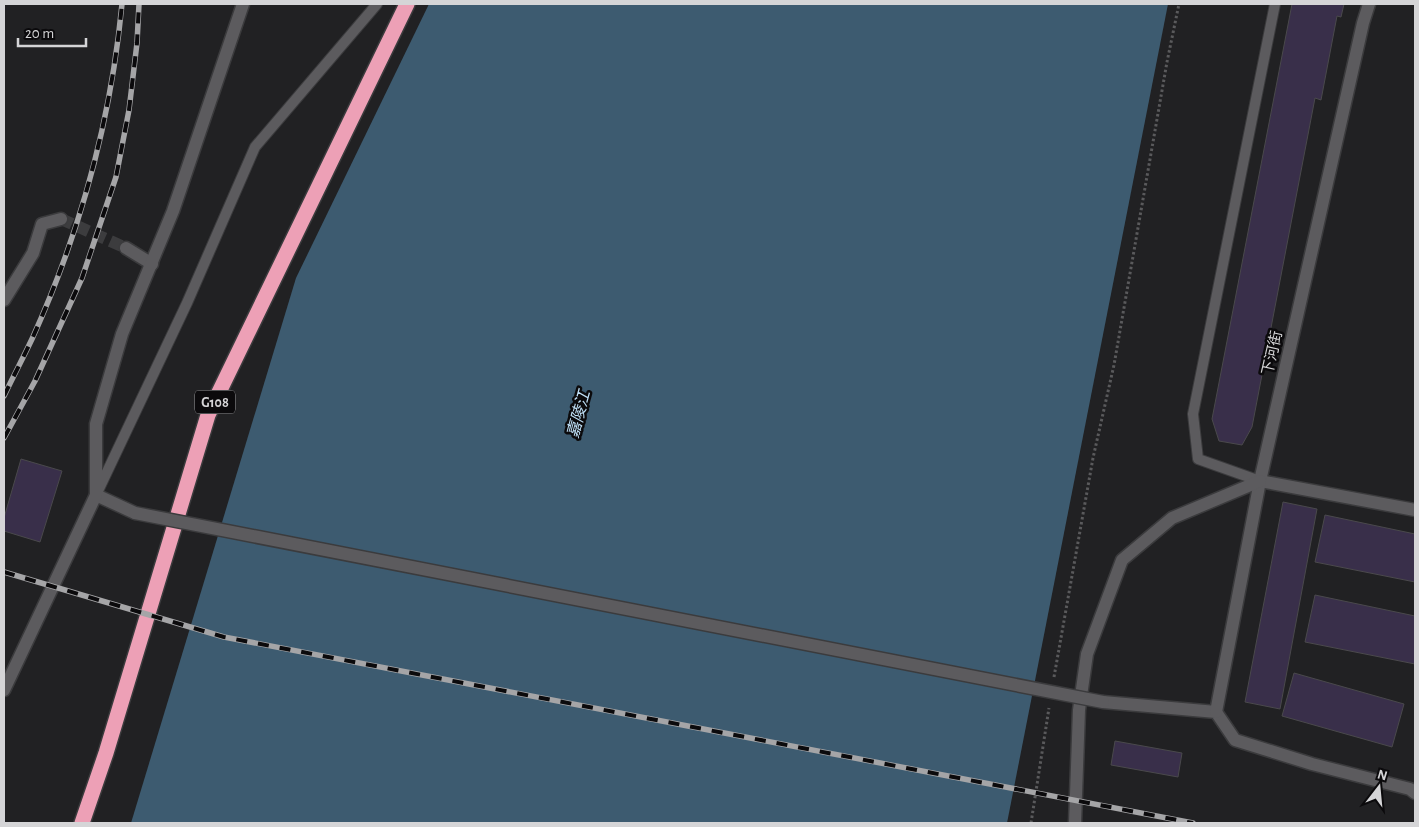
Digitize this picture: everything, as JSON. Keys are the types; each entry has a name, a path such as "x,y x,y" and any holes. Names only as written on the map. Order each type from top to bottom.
{"highway":[{"name":"G108","path":"82,823 106,753 208,415 407,4"}],"street":[{"path":"4,690 96,495 96,424 122,334 173,211 243,4"},
{"name":"下河街","path":"1216,712 1260,481 1369,4"},
{"path":"4,300 33,254 42,224 61,219"},
{"path":"126,248 152,264"},
{"path":"1075,823 1079,710 1087,654 1122,560 1172,518 1260,481 1415,510"},
{"path":"96,495 134,513 1103,702 1216,712 1235,740 1414,794"}],"lane":[{"path":"96,495 187,303 255,147 377,4"},
{"path":"1260,481 1198,459 1193,414 1275,4"}],"path":[{"path":"1054,678 1093,458 1114,366 1167,62 1179,4"},
{"path":"1031,823 1050,706"}],"water":[{"name":"嘉陵江","path":"429,4 1168,4 1007,823 131,823 296,278"}],"building":[{"path":"1292,4 1344,4 1341,17 1337,16 1321,100 1315,98 1252,427 1242,445 1219,441 1212,419"},
{"path":"21,459 62,471 40,542 4,531 4,518"},
{"path":"1283,502 1317,509 1280,709 1245,702"},
{"path":"1325,515 1415,534 1415,582 1315,562"},
{"path":"1315,595 1415,616 1415,664 1305,642"},
{"path":"1294,673 1404,704 1392,747 1282,716"},
{"path":"1115,741 1182,753 1178,777 1111,765"}],"tunnel":[{"path":"61,219 126,248"}],"railway":[{"path":"4,396 49,299 79,217 91,175 110,90 122,4"},
{"path":"4,438 35,381 82,278 116,177 129,110 137,43 139,4"},
{"path":"4,572 224,637 1193,823"}]}
